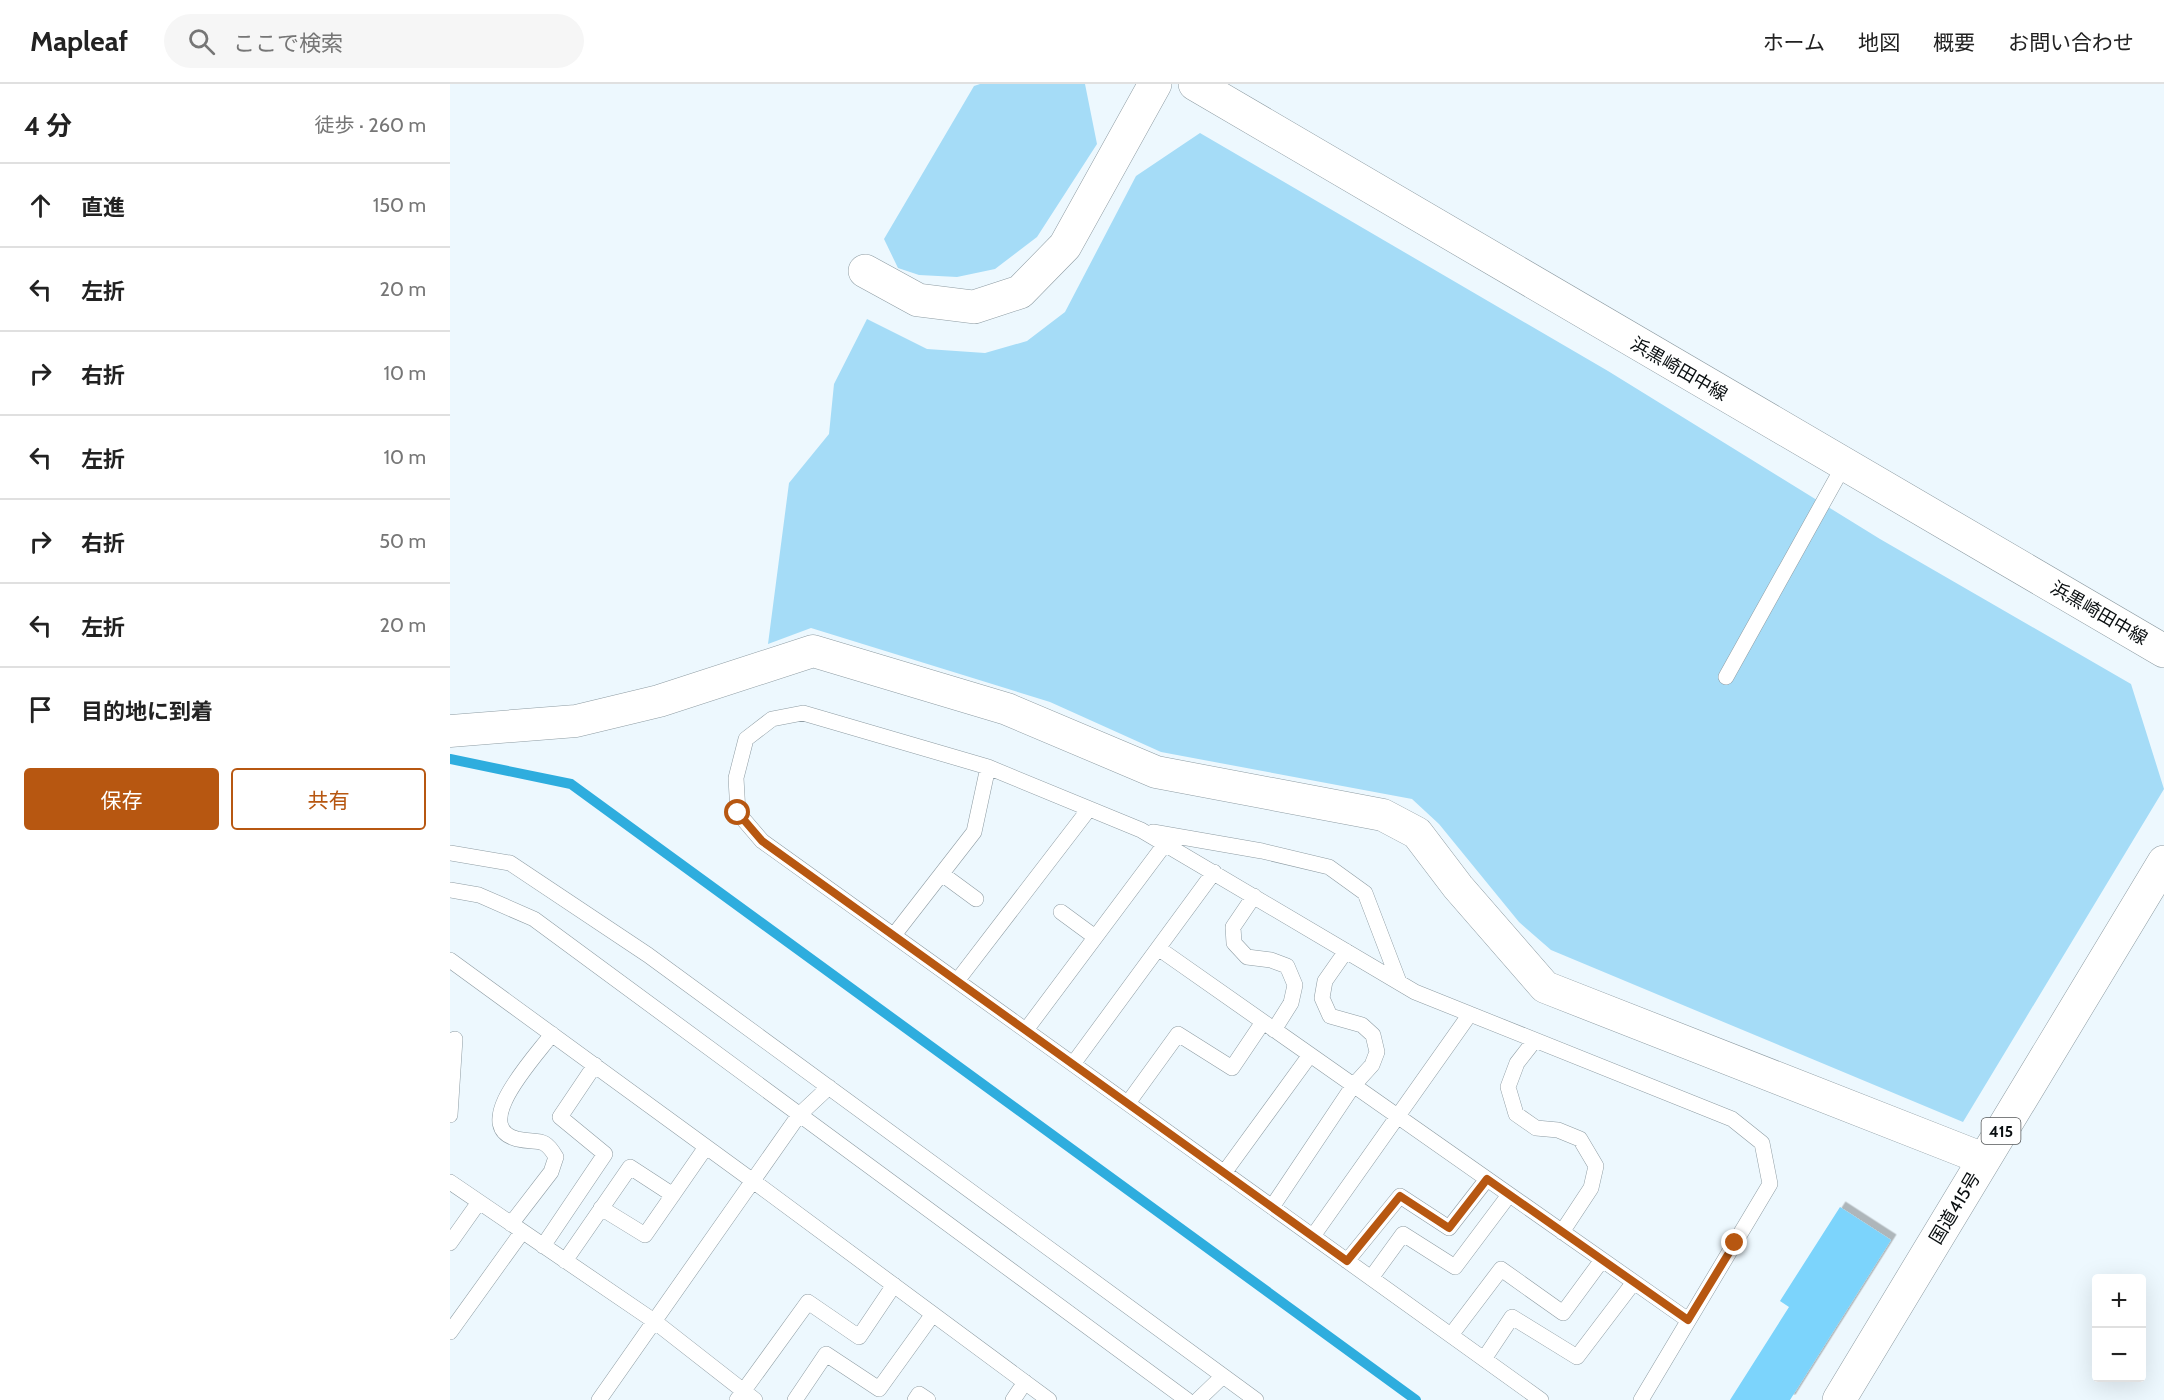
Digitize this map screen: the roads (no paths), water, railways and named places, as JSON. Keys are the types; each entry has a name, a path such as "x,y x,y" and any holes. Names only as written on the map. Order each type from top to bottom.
{"main road":[{"path":"865,271 918,300 974,307 1020,292 1065,246 1155,84"},
{"name":"浜黒崎田中線","path":"1195,84 2164,651"},
{"name":"国道415号","path":"1839,1400 2164,862"}],"street":[{"path":"450,731 576,721 659,701 813,651 1007,708 1156,772 1383,815 1417,833 1458,887 1545,987 1984,1159"}],"lane":[{"path":"1726,677 1844,465"},
{"path":"1541,1400 762,841 738,813 736,778 746,739 772,719 803,713 988,767 1141,830 1415,992 1732,1119 1762,1143 1770,1184 1641,1400"},
{"path":"894,935 974,832 988,767"},
{"path":"957,981 1089,809"},
{"path":"1141,830 1262,851 1329,867 1365,893 1399,982"},
{"path":"1026,1030 1165,844"},
{"path":"450,853 510,863 648,955 1256,1400"},
{"path":"1073,1064 1214,872"},
{"path":"942,874 976,899"},
{"path":"450,890 478,895 534,919 1187,1400"},
{"path":"1128,1103 1178,1034 1232,1068 1292,1003 1295,985 1287,966 1271,960 1247,957 1234,943 1233,927 1254,896"},
{"path":"1061,912 1095,938"},
{"path":"1158,948 1688,1320"},
{"path":"1272,1207 1353,1086 1372,1065 1377,1052 1373,1035 1362,1025 1330,1016 1322,998 1325,981 1346,951"},
{"path":"450,960 1049,1400"},
{"path":"1313,1236 1470,1014"},
{"path":"450,1332 517,1228 551,1172 556,1158 549,1145 536,1140 519,1139 507,1135 500,1124 501,1107 509,1092 552,1035"},
{"path":"450,1041 455,1039 450,1115"},
{"path":"1535,1040 1517,1064 1508,1087 1516,1114 1536,1128 1558,1130 1580,1139 1596,1166 1591,1188 1562,1232"},
{"path":"1224,1173 1310,1055"},
{"path":"543,1246 605,1154 560,1117 595,1065"},
{"path":"599,1400 799,1115 829,1087"},
{"path":"601,1208 645,1235 706,1147"},
{"path":"565,1261 630,1167 673,1195"},
{"path":"1347,1261 1400,1196 1449,1228 1487,1179"},
{"path":"450,1182 654,1321 745,1397 808,1302 859,1337 894,1285"},
{"path":"1371,1278 1403,1234 1455,1267 1509,1195"},
{"path":"450,1243 479,1202"},
{"path":"1451,1335 1501,1269 1563,1313 1602,1260"},
{"path":"1484,1359 1512,1317 1577,1357 1634,1282"},
{"path":"795,1400 825,1354 879,1389 933,1314"},
{"path":"1198,1400 1223,1376"},
{"path":"1013,1400 1025,1382"},
{"path":"915,1400 919,1395 928,1400"}],"waterway":[{"path":"450,759 571,784 1416,1400"}]}
